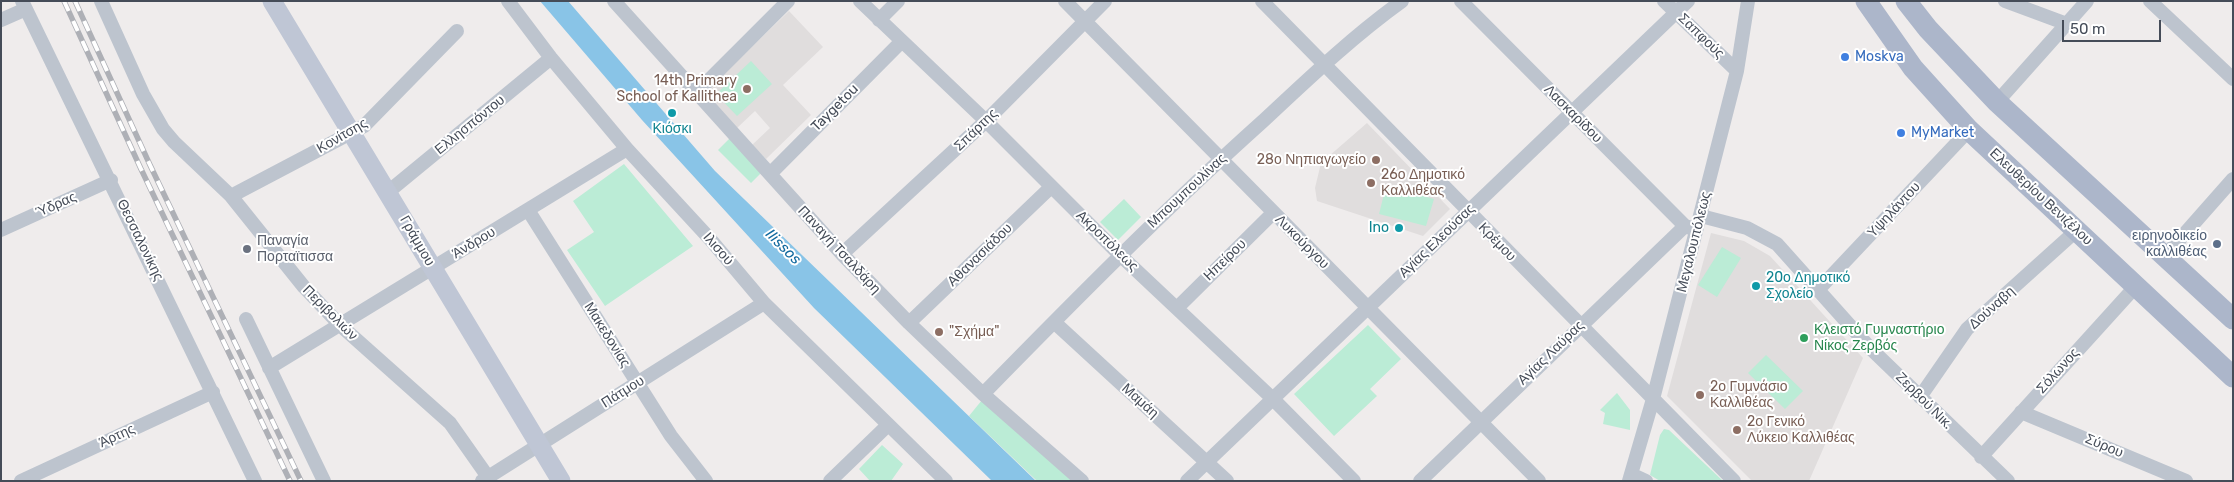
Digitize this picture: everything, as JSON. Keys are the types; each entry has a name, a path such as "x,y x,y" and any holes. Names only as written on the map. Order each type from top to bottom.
{"main road":[{"name":"Ελευθερίου Βενιζέλου","path":"1866,1 1913,68 1970,130 2233,377"},
{"path":"1909,2 1928,29 1997,102 2233,319"}],"street":[{"name":"Περιβολιών","path":"101,1 143,94 163,129 174,142 231,196 286,265 340,325 450,423 485,479"},
{"name":"Γράμμου","path":"272,1 353,132 432,268 561,481"},
{"name":"Ιλισού","path":"508,1 551,58 627,149 710,239 764,303 887,426 946,481"},
{"path":"695,94 788,1"},
{"name":"Ακροπόλεως","path":"860,1 986,121 1120,254 1178,307 1354,481"},
{"path":"879,20 898,1"},
{"name":"Λυκούργου","path":"1065,1 1539,481"},
{"name":"Σπάρτης","path":"842,254 986,121 1084,20 1105,1"},
{"name":"Κρέμου","path":"1262,1 1734,481"},
{"name":"Μπουμπουλίνας","path":"983,394 1120,254 1220,159 1325,64 1402,1"},
{"name":"Λασκαρίδου","path":"1461,1 1572,112 1694,224"},
{"name":"Σαπφούς","path":"1664,1 1737,71"},
{"name":"Αγίας Ελεούσας","path":"1187,481 1688,1"},
{"name":"Μεγαλουπόλεως","path":"1630,477 1653,399 1694,224 1737,71 1748,1"},
{"path":"2005,1 2067,24"},
{"path":"1997,102 2087,1"},
{"path":"2150,1 2233,79"},
{"name":"Παναγή Τσαλδάρη","path":"619,3 695,94 842,254 909,323 983,394 1082,481"},
{"path":"1,20 24,5"},
{"name":"Θεσσαλονίκης","path":"24,5 111,180 255,481"},
{"name":"Κονίτσης","path":"231,196 364,126 457,31"},
{"name":"Taygetou","path":"770,174 901,42"},
{"name":"Ελλησπόντου","path":"388,192 551,58"},
{"name":"Υψηλάντου","path":"1818,290 1970,130"},
{"name":"Άνδρου","path":"269,368 627,149"},
{"path":"2165,256 2233,179"},
{"name":"Ύδρας","path":"1,230 111,180"},
{"name":"Αθανασιάδου","path":"909,323 1051,187"},
{"name":"Μακεδονίας","path":"528,210 671,436 706,481"},
{"name":"Ηπείρου","path":"1178,307 1273,213"},
{"name":"Ζερβού Νικ.","path":"1694,224 1747,228 1777,244 1870,348 2008,481"},
{"name":"Αγίας Λαύρας","path":"1420,481 1580,326 1694,224"},
{"name":"Δούναβη","path":"1920,397 1967,329 2077,230"},
{"name":"Σόλωνος","path":"1981,457 2136,286"},
{"name":"Πάτμου","path":"485,479 764,303"},
{"path":"246,320 324,481"},
{"name":"Μαμάη","path":"1054,322 1227,481"},
{"name":"Άρτης","path":"21,481 213,392"},
{"name":"Σύρου","path":"2021,412 2186,481"},
{"path":"830,481 887,426"},
{"path":"1630,477 1646,481"}],"shaded area":[{"name":"14th Primary School of Kallithea","path":"789,11 823,47 783,85 811,115 766,159 752,145 770,128 755,111 737,128 703,94"},
{"name":"26ο Δημοτικό Καλλιθέας","path":"1367,123 1450,209 1423,236 1317,201 1315,188 1321,163"},
{"path":"1711,233 1744,241 1770,256 1863,358 1809,481 1752,481 1667,396"}],"green space":[{"path":"751,61 772,84 737,116 716,94"},
{"path":"731,137 763,171 751,183 718,150"},
{"path":"624,164 693,246 605,306 567,250 594,232 573,201"},
{"path":"1386,186 1434,199 1426,226 1379,214"},
{"path":"1124,199 1141,217 1118,240 1100,222"},
{"path":"1722,247 1741,258 1717,297 1698,285"},
{"path":"1368,325 1401,359 1370,389 1377,396 1334,436 1294,394"},
{"path":"1766,355 1803,391 1785,409 1748,373"},
{"path":"1617,393 1630,410 1630,430 1603,424 1605,413 1600,410"},
{"path":"982,400 1076,481 1037,481 969,416"},
{"path":"1664,429 1669,430 1723,481 1660,481 1650,475 1660,435"},
{"path":"882,445 903,464 891,481 870,481 859,469"}],"water":[{"name":"Ilissos","path":"540,1 568,1 715,171 1036,481 992,481 814,308 642,120"}],"railway":[{"path":"64,1 141,169 290,481"},
{"path":"75,1 150,165 301,481"}],"place":[{"name":"Moskva","path":"1845,57"},
{"name":"14th Primary School of Kallithea","path":"747,89"},
{"name":"Κιόσκι","path":"672,113"},
{"name":"MyMarket","path":"1901,133"},
{"name":"28ο Νηπιαγωγείο","path":"1376,160"},
{"name":"26ο Δημοτικό Καλλιθέας","path":"1371,183"},
{"name":"Ino","path":"1399,228"},
{"name":"ειρηνοδικείο καλλιθέας","path":"2217,244"},
{"name":"Παναγία Πορταϊτισσα","path":"247,249"},
{"name":"20ο Δημοτικό Σχολείο","path":"1756,286"},
{"name":"\"Σχήμα\"","path":"939,332"},
{"name":"Κλειστό Γυμναστήριο Νίκος Ζερβός","path":"1804,338"},
{"name":"2ο Γυμνάσιο Καλλιθέας","path":"1700,395"},
{"name":"2ο Γενικό Λύκειο Καλλιθέας","path":"1737,430"}]}
